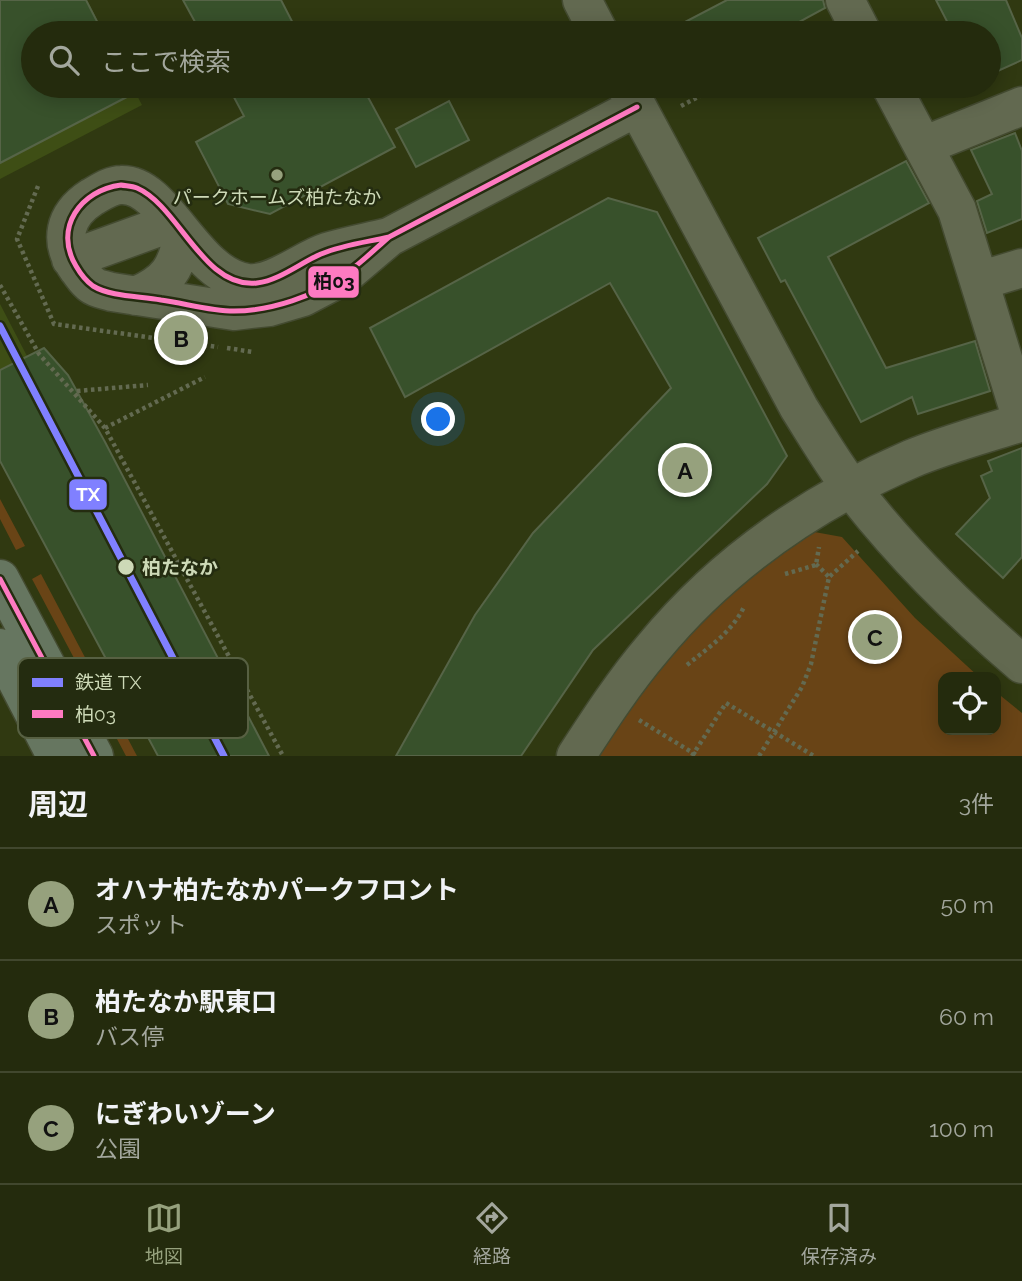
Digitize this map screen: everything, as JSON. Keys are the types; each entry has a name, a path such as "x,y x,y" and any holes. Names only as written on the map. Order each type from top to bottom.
{"main road":[{"path":"0,579 42,658"},
{"path":"0,648 18,683"},
{"path":"47,738 56,756"},
{"path":"84,738 94,756"}],"street":[{"path":"582,0 593,21"},
{"path":"845,0 856,21"},
{"path":"389,237 324,253 278,276 250,284 229,277 214,266 196,251 158,203 145,193 122,184 106,189 75,211 67,226 66,242 71,259 93,286 112,292 234,310 269,307 303,296 343,276 389,237 629,98"},
{"path":"633,98 799,408 851,488 915,564 1022,664"},
{"path":"576,756 634,715 652,648 681,615 726,571 782,528 851,488 914,458 1022,421 957,210 897,98"},
{"path":"923,146 1022,106"},
{"path":"71,259 178,228"},
{"path":"136,296 156,288 178,261 178,228"},
{"path":"979,281 1022,268"}],"path":[{"path":"681,106 696,98"},
{"path":"0,285 39,354 105,428 230,658"},
{"path":"105,428 205,377"},
{"path":"77,391 148,385"},
{"path":"816,565 820,544"},
{"path":"760,756 802,687 811,664 829,577 862,547"},
{"path":"776,577 816,565"},
{"path":"816,565 829,577"},
{"path":"684,668 723,638 748,599"},
{"path":"248,692 283,756"},
{"path":"634,715 695,755 726,703 814,756"}],"shaded area":[{"path":"0,0 87,0 98,21 21,21 21,98 138,98 142,105 0,179"},
{"path":"0,304 27,356 0,370"},
{"path":"0,499 25,546 16,550 0,519"},
{"path":"809,531 842,537 915,618 974,672 938,672 938,735 1001,735 1001,696 1022,713 1022,756 591,756 691,625"},
{"path":"41,574 85,658 74,658 32,579"},
{"path":"116,738 128,738 137,756 126,756"}],"building":[{"path":"0,0 86,0 97,21 21,21 21,98 125,98 0,163"},
{"path":"183,0 281,0 292,21 194,21"},
{"path":"727,0 823,0 825,8 801,21 687,21"},
{"path":"936,0 1006,0 1022,38 1022,60 1001,70 1001,21 947,21"},
{"name":"パークホームズ柏たなか","path":"234,98 368,98 395,147 270,214 228,204 196,142 244,116"},
{"path":"449,101 469,140 416,167 396,129"},
{"path":"1015,133 1022,151 1022,219 987,233 977,201 992,194 971,150"},
{"path":"906,161 929,203 828,257 886,368 975,341 990,391 918,414 912,397 861,422 785,280 781,282 758,238"},
{"path":"608,198 657,212 787,456 767,484 593,650 521,756 396,756 475,615 533,533 671,388 610,283 405,397 370,328"},
{"path":"44,348 68,375 218,658 106,658 0,461 0,370"},
{"path":"1022,448 1022,557 1003,578 956,534 990,498 981,476 992,471 988,461"},
{"path":"248,716 269,756 158,756 148,738 248,738"}],"rail line":[{"name":"TX","path":"0,326 173,658"},
{"name":"TX","path":"215,738 224,756"}],"transit line":[{"name":"柏03","path":"389,237 637,107"},
{"name":"柏03","path":"121,185 137,188 152,197 206,260 221,273 238,281 265,281 329,251 389,237 332,283 306,296 263,308 225,311 117,294 100,290 86,279 76,266 68,238 75,213 83,203 94,194 121,185"},
{"name":"柏03","path":"0,579 42,658"},
{"name":"柏03","path":"84,738 94,756"}],"place":[{"name":"パークホームズ柏たなか","path":"277,175"},
{"name":"柏たなか駅東口","path":"181,338"},
{"name":"オハナ柏たなかパークフロント","path":"685,470"},
{"name":"柏たなか","path":"126,567"},
{"name":"にぎわいゾーン","path":"875,637"}]}
